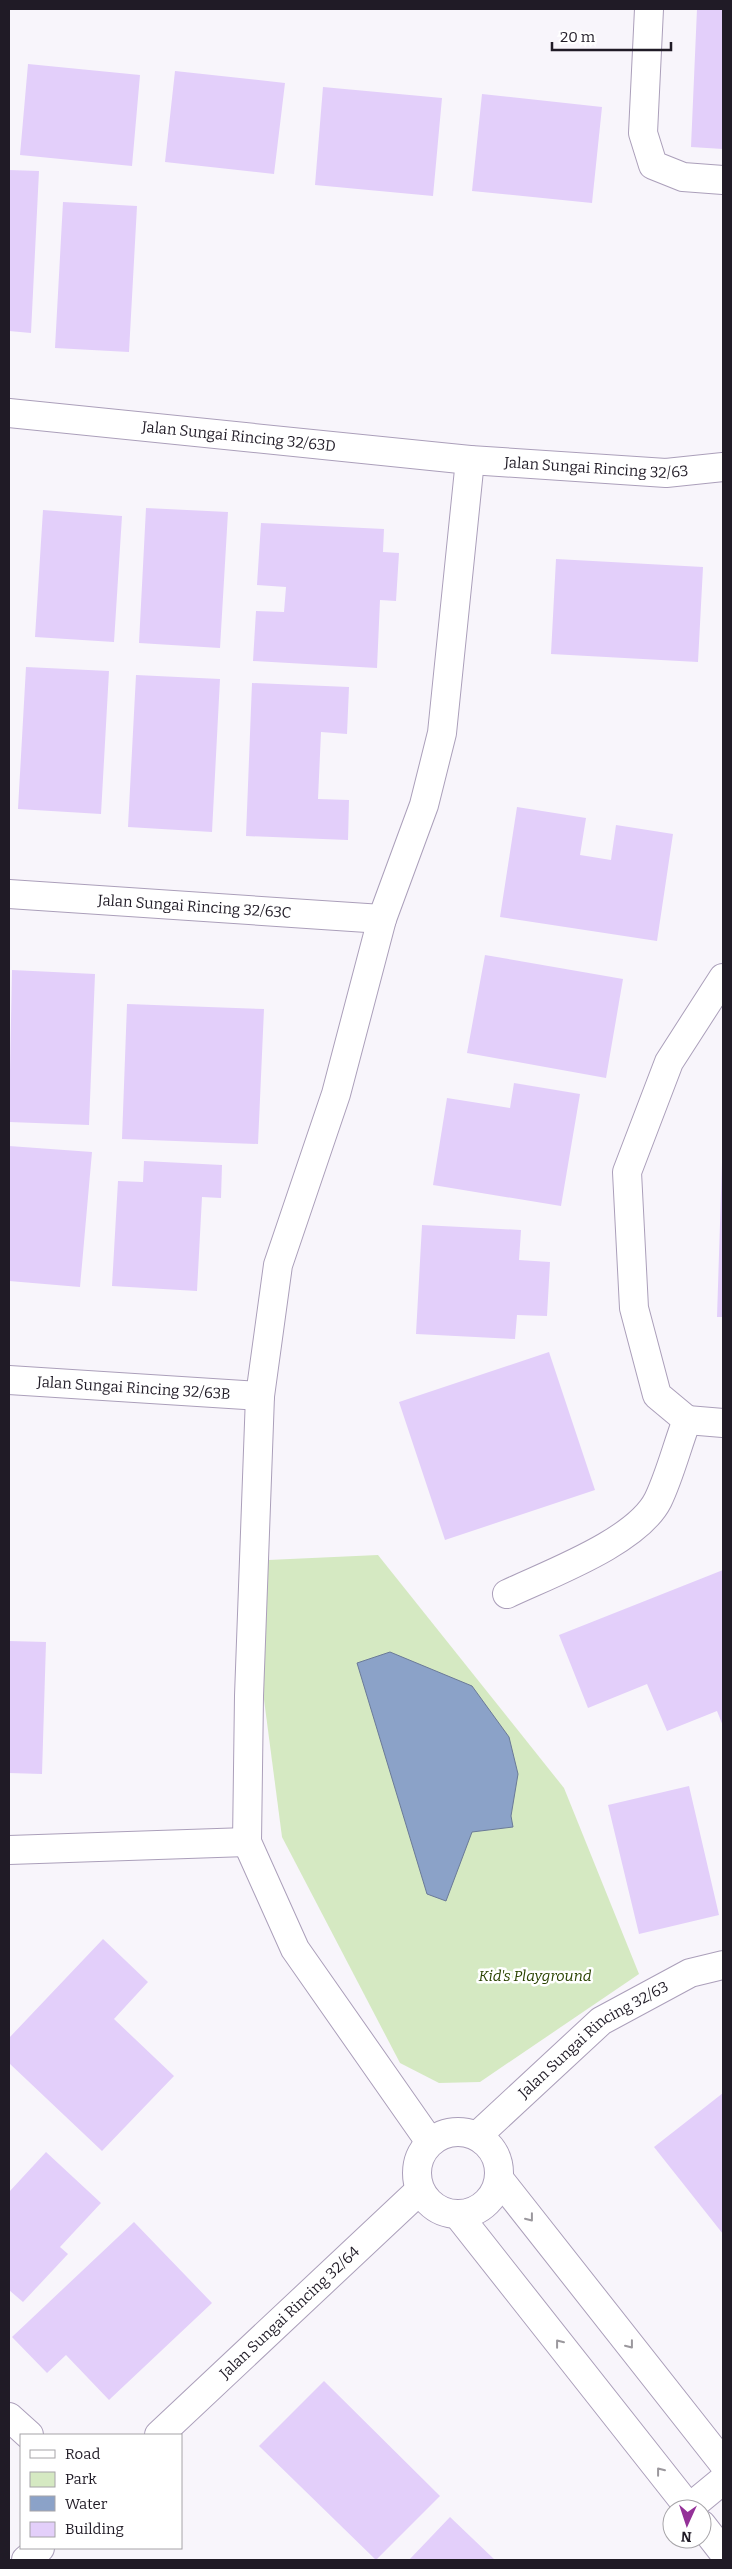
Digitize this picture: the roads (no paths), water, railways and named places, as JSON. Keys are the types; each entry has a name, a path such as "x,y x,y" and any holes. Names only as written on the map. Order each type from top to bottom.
{"street":[{"path":"648,9 643,133 654,165 683,177 723,180"},
{"name":"Jalan Sungai Rincing 32/63D","path":"9,412 470,460"},
{"path":"430,2142 295,1949 247,1842 249,1687 260,1396 278,1265 336,1094 382,919 424,805 442,733 470,460"},
{"name":"Jalan Sungai Rincing 32/63","path":"470,460 666,473 723,467"},
{"name":"Jalan Sungai Rincing 32/63C","path":"9,894 382,919"},
{"path":"723,978 669,1062 627,1172 634,1308 657,1395 687,1420 723,1423"},
{"name":"Jalan Sungai Rincing 32/63B","path":"9,1380 260,1396"},
{"path":"507,1594 616,1541 640,1524 658,1501 687,1420"},
{"path":"9,1850 247,1842"},
{"name":"Jalan Sungai Rincing 32/63","path":"478,2136 601,2021 690,1972 723,1965"},
{"path":"453,2132 478,2136 488,2144 496,2154 500,2167 500,2180 492,2198 477,2210 458,2215 435,2208 420,2190 417,2173 420,2156 430,2142 441,2135 453,2132"},
{"path":"500,2180 723,2463"},
{"name":"Jalan Sungai Rincing 32/64","path":"160,2434 420,2190"},
{"path":"458,2215 681,2499"},
{"path":"9,2417 28,2434"},
{"path":"706,2499 723,2480"},
{"path":"712,2538 723,2552"},
{"path":"26,2560 39,2549"}],"water":[{"path":"390,1652 472,1686 509,1737 518,1774 511,1816 513,1827 472,1832 446,1901 427,1894 357,1663"}],"park label":[{"name":"Kid's Playground","path":"535,1976"}]}
